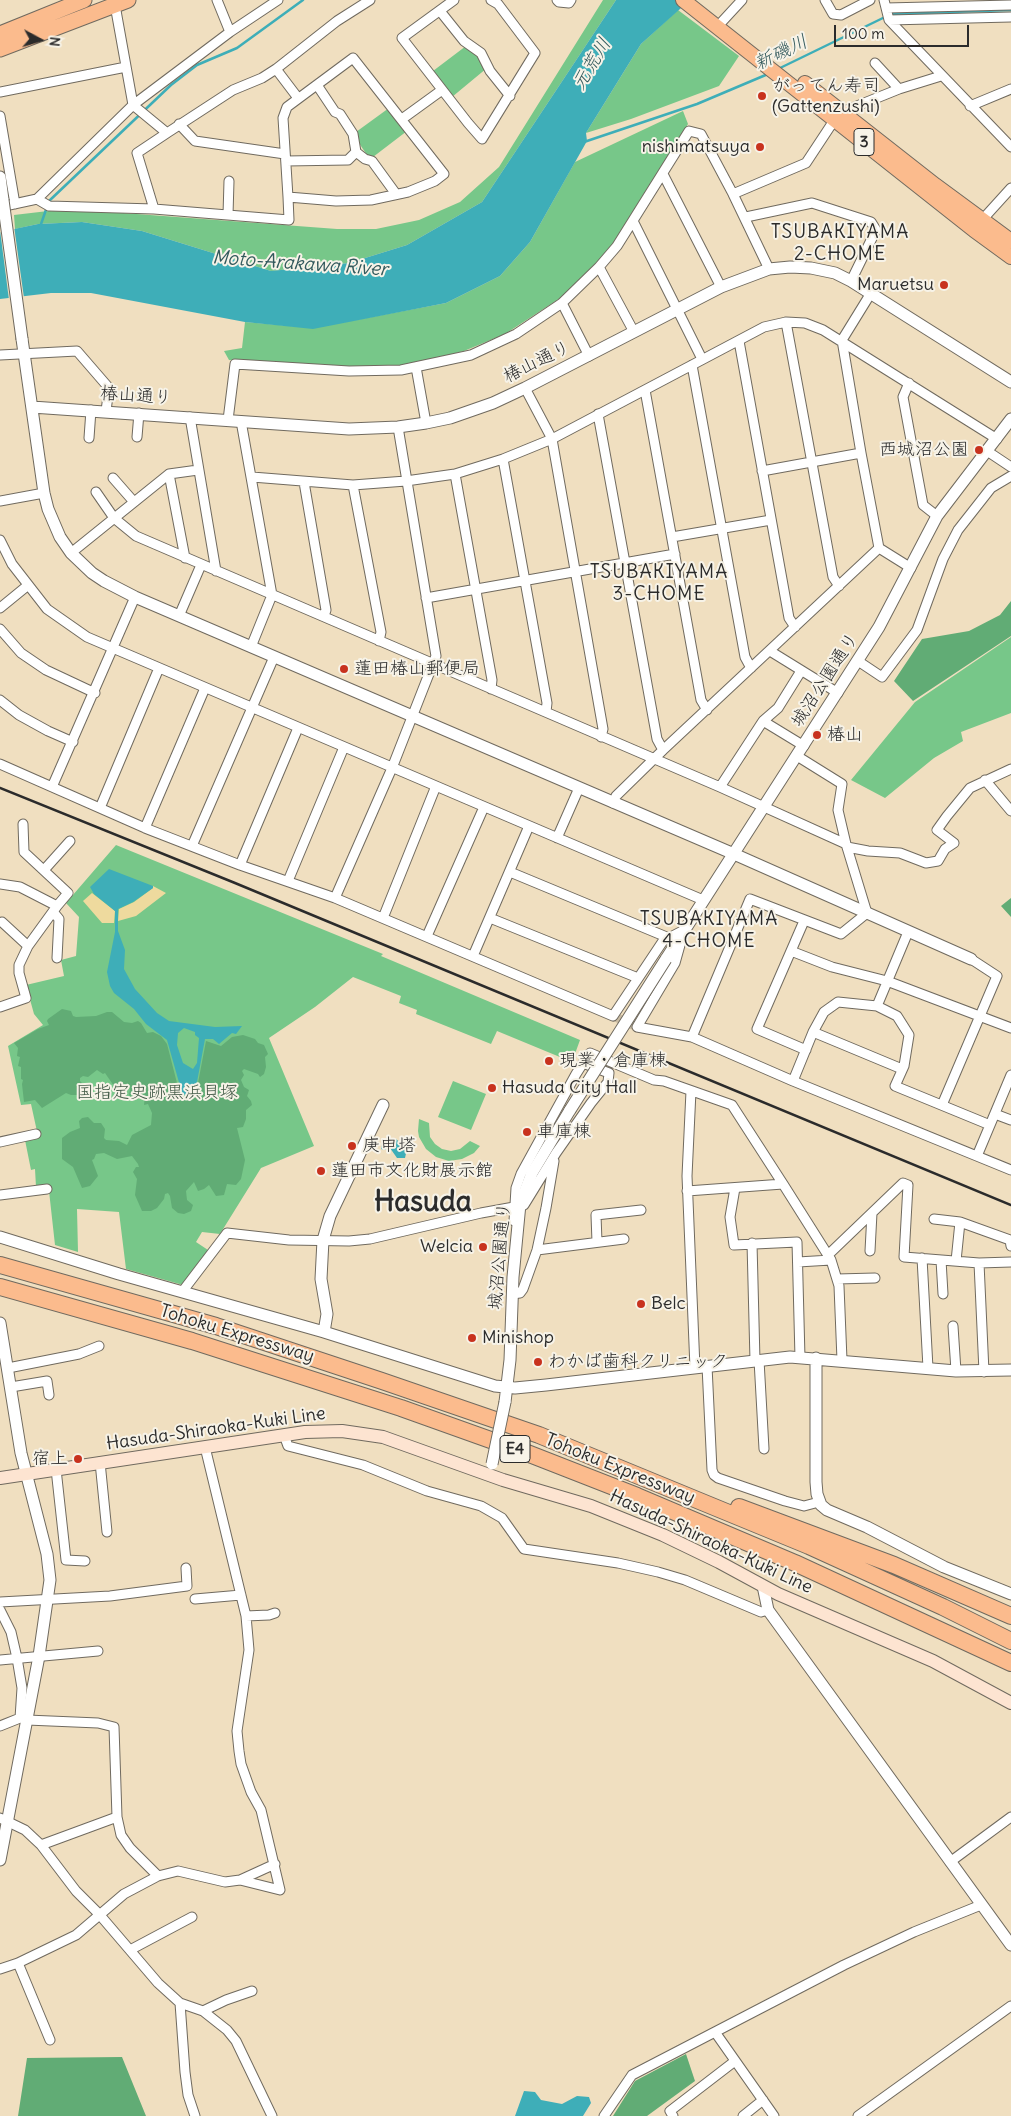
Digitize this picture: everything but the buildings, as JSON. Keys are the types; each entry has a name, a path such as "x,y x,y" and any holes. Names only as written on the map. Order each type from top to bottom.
{"highway":[{"path":"0,34 84,0"},
{"path":"0,49 121,3"},
{"name":"Tohoku Expressway","path":"0,1265 216,1326 539,1435 832,1556 1011,1641"},
{"name":"Tohoku Expressway","path":"0,1286 110,1316 230,1353 401,1408 527,1453 637,1496 795,1563 1011,1663"},
{"path":"656,1482 750,1510 894,1565 1011,1616"},
{"path":"961,1593 1011,1606"}],"main road":[{"name":"3","path":"683,0 717,21 839,116 1011,240"},
{"name":"3","path":"698,0 717,21"},
{"name":"3","path":"839,116 974,230 1011,257"},
{"name":"Hasuda-Shiraoka-Kuki Line","path":"0,1478 284,1435 331,1430 377,1436 491,1470 615,1516 719,1562 805,1606 933,1661 1011,1703"}],"street":[{"path":"217,0 230,32"},
{"path":"2,204 15,204 37,199 133,105 230,32 278,0"},
{"path":"154,209 136,153 233,90 262,78 276,69 337,21 370,0"},
{"path":"491,0 498,4 536,53 510,96 482,138 402,38 447,4 464,41 481,53 490,71 510,96"},
{"path":"557,0 569,3 571,0"},
{"path":"717,21 742,0"},
{"path":"825,0 833,14 841,15 870,0"},
{"path":"121,3 126,67 133,105 167,133"},
{"path":"1011,5 885,4 889,20 1011,147"},
{"path":"889,20 1011,17"},
{"path":"37,199 49,206 154,209 289,220 283,118 287,108 298,98 353,58 444,174 435,181 371,200 336,201 288,197"},
{"path":"875,63 899,89"},
{"path":"0,92 126,67"},
{"path":"276,69 298,98"},
{"path":"733,194 806,163 839,116 899,89 941,76"},
{"path":"317,85 353,134 356,152 365,159 372,161 396,194"},
{"path":"970,106 1011,89"},
{"path":"402,120 442,90"},
{"path":"0,116 15,204"},
{"path":"179,124 194,141 285,157 348,160 356,152"},
{"path":"228,420 235,364 350,370 401,370 471,355 516,334 562,303 599,267 617,246 689,131 701,134 746,218 769,269"},
{"path":"663,174 721,287"},
{"path":"0,177 2,204 44,493 53,523 60,537 71,553 86,568 104,582 135,598 734,854 971,959 997,976 982,1016 942,1105"},
{"path":"228,215 229,181"},
{"path":"982,220 1011,188"},
{"path":"746,218 812,203 871,222 876,230 851,280"},
{"path":"633,222 702,360"},
{"path":"599,267 634,332"},
{"name":"椿山通り","path":"32,407 349,428 398,427 426,423 450,418 485,406 589,356 721,287 769,269 811,268 835,273 851,280 1011,382"},
{"path":"871,293 842,340 860,453 879,548 911,568"},
{"path":"562,303 589,356"},
{"path":"786,322 833,577 839,586"},
{"path":"252,477 353,485 406,481 455,474 503,459 552,439 764,328 786,322 805,323 842,340 996,439"},
{"path":"739,341 789,618 795,627"},
{"path":"0,355 77,351 109,388 106,411"},
{"path":"692,365 745,657 751,668"},
{"path":"416,367 426,423"},
{"path":"908,383 903,397 923,505 937,516"},
{"path":"525,388 552,439 603,729 601,737"},
{"path":"645,390 701,700 707,710"},
{"path":"89,438 91,410"},
{"path":"137,437 139,413"},
{"path":"598,414 657,740 663,750"},
{"path":"190,417 216,571"},
{"name":"城沼公園通り","path":"491,1470 508,1387 516,1212 532,1173 703,900 879,627 937,516 1011,420"},
{"path":"241,421 272,595 251,647"},
{"path":"335,898 392,768 436,656 398,427"},
{"path":"987,451 1011,467"},
{"path":"762,471 860,453"},
{"path":"503,459 547,704 546,712"},
{"path":"71,553 170,474 198,470"},
{"path":"170,474 186,558"},
{"path":"455,474 492,680 491,689"},
{"path":"858,661 882,676 917,630 943,560 958,530 991,488 1011,476"},
{"path":"113,478 134,502"},
{"path":"304,482 326,610 324,616"},
{"path":"353,485 381,632 379,641"},
{"path":"96,492 114,518 136,536 720,787 846,846 868,851 900,853 926,863 938,861 945,850 954,843 937,830 970,788 1011,769"},
{"path":"0,501 44,493"},
{"path":"672,537 771,520"},
{"path":"0,540 12,564 47,609 87,637 703,900"},
{"path":"613,803 616,796 663,750 879,548"},
{"path":"426,598 675,554"},
{"path":"179,616 201,565"},
{"path":"0,608 28,586"},
{"path":"52,787 95,693 135,598"},
{"path":"0,629 21,653 46,670 95,693"},
{"path":"770,651 838,693"},
{"path":"192,846 274,657"},
{"path":"100,808 159,668"},
{"path":"720,787 763,721 778,708 801,671"},
{"path":"145,828 205,688"},
{"path":"0,700 19,715 73,742"},
{"path":"763,721 804,746"},
{"path":"240,865 298,728"},
{"path":"288,881 344,747"},
{"path":"797,756 842,784 838,810 846,846 867,913"},
{"path":"0,764 145,828 240,865 335,898 613,1016 663,941 684,930"},
{"path":"985,780 1011,811"},
{"path":"383,918 436,786"},
{"path":"557,838 579,788"},
{"path":"427,936 484,807"},
{"path":"0,1007 26,998 19,965 28,946 68,893 24,852 23,824"},
{"path":"473,956 530,826"},
{"path":"44,870 70,841"},
{"path":"510,872 669,938"},
{"path":"0,884 20,887 56,909 59,919 57,958"},
{"path":"692,1037 750,899 840,934 867,913"},
{"path":"490,918 638,978"},
{"path":"804,921 757,1029 806,1050"},
{"path":"2,922 28,946"},
{"path":"684,930 675,963 637,1027 692,1037 793,1081 1011,1170"},
{"path":"877,1006 908,932"},
{"path":"791,950 832,967 887,981 1011,1028"},
{"path":"793,1081 813,1032 824,1012 838,1002 877,1006 897,1016 909,1035 902,1069 895,1086 990,1126"},
{"path":"813,1032 902,1069"},
{"path":"590,1053 654,1080 664,1081 732,1105 830,1257 837,1279 841,1310 842,1360"},
{"path":"583,1062 609,1073 608,1082 591,1103 516,1212 516,1188 523,1168 583,1062"},
{"path":"977,1156 1011,1075"},
{"path":"691,1091 687,1192 695,1368"},
{"path":"324,1332 326,1314 321,1279 323,1240 330,1216 384,1105"},
{"path":"995,1114 1011,1120"},
{"path":"0,1142 36,1134"},
{"path":"512,1294 520,1293 523,1289 537,1250 556,1153"},
{"path":"798,1262 830,1257 903,1183 908,1185 904,1256 979,1263 1011,1262"},
{"path":"687,1192 783,1184"},
{"path":"735,1188 730,1217 734,1245 797,1242 800,1358"},
{"path":"0,1196 47,1189"},
{"path":"597,1242 596,1215 641,1210"},
{"path":"182,1292 226,1232 289,1240 370,1239 481,1213 516,1212"},
{"path":"870,1251 872,1213"},
{"path":"934,1219 960,1222 1010,1240 1011,1246"},
{"path":"956,1261 960,1222"},
{"path":"0,1237 182,1292 324,1332 482,1383 508,1387 546,1385 757,1360 800,1358 956,1371 984,1372 1011,1370"},
{"path":"537,1250 624,1239"},
{"path":"752,1243 757,1360 764,1449"},
{"path":"922,1258 928,1368"},
{"path":"941,1260 943,1294"},
{"path":"979,1263 984,1372"},
{"path":"837,1279 874,1278"},
{"path":"0,1323 8,1368 7,1384 20,1453 47,1554 50,1580 49,1600 39,1656 23,1719 4,1819 0,1860"},
{"path":"953,1326 956,1371"},
{"path":"8,1368 79,1354 99,1346"},
{"path":"816,1358 816,1482 819,1502 827,1510 867,1527 910,1551 967,1577 1011,1594"},
{"path":"707,1366 712,1470 714,1475 718,1478 804,1506 819,1502"},
{"path":"7,1384 47,1381 49,1395"},
{"path":"284,1435 288,1446 292,1448 363,1465 427,1491 481,1506 502,1518 524,1549 618,1563 658,1572 685,1580 761,1612 768,1610"},
{"path":"205,1447 246,1616 249,1650 237,1731 241,1764 251,1792 261,1810 280,1890 240,1880"},
{"path":"100,1462 107,1532"},
{"path":"56,1469 66,1560 85,1561"},
{"path":"0,1602 110,1596 186,1586 186,1568"},
{"path":"763,1586 768,1610 1011,1944"},
{"path":"196,1599 241,1595"},
{"path":"0,1610 11,1632 17,1658 22,1688 23,1719"},
{"path":"246,1616 269,1615 275,1612"},
{"path":"0,1660 98,1651"},
{"path":"0,1726 23,1719 98,1723 114,1727 117,1818 121,1835 130,1848 158,1876"},
{"path":"950,1862 1011,1817"},
{"path":"40,1845 117,1818"},
{"path":"4,1819 25,1830 40,1845 76,1891 99,1914 158,1983 180,2003 203,2011 227,2030 236,2041 272,2116"},
{"path":"0,1969 18,1963 76,1935 124,1894 158,1876 178,1872 225,1882 240,1880 275,1864"},
{"path":"604,2116 632,2075 844,1965 914,1932 981,1905"},
{"path":"130,1950 192,1918"},
{"path":"18,1963 50,2040"},
{"path":"203,2011 252,1991"},
{"path":"180,2003 184,2072 188,2096 195,2116"},
{"path":"858,2116 1011,2006"},
{"path":"715,2032 774,2116"},
{"path":"673,2116 670,2111 735,2060"},
{"path":"742,2116 763,2100"}],"green space":[{"path":"603,0 616,0 482,202 407,245 349,263 271,271 142,231 82,222 38,224 15,229 14,215 48,211 110,212 337,229 376,229 419,220 460,202 499,167"},
{"path":"678,10 739,56 719,86 631,119 586,133 641,44"},
{"path":"466,46 472,49 487,68 452,97 433,71"},
{"path":"389,108 407,131 373,157 367,155 357,140 356,132"},
{"path":"683,111 688,124 638,208 610,249 568,293 505,334 464,351 408,365 357,368 229,360 224,351 242,348 245,322 313,328 446,303 500,276 530,242 575,162"},
{"path":"1011,601 1011,636 913,701 894,681 922,639 969,631 1000,615"},
{"path":"1011,637 1011,713 961,732 963,741 934,758 885,798 851,780 915,702"},
{"name":"国指定史跡黒浜貝塚","path":"116,845 383,954 381,956 580,1040 572,1062 497,1031 491,1044 416,1014 417,1010 399,1003 401,996 353,977 315,1007 269,1038 314,1146 261,1168 220,1234 202,1232 196,1242 208,1250 183,1285 126,1269 119,1212 77,1209 78,1252 55,1245 49,1191 36,1187 35,1169 31,1170 25,1140 38,1136 31,1104 21,1105 8,1046 43,1025 34,1014 26,985 64,976 61,960 76,956 79,917 66,903"},
{"path":"1011,898 1011,917 1001,906"},
{"path":"62,1009 71,1011 73,1016 76,1017 96,1016 112,1012 124,1022 132,1023 138,1021 147,1033 153,1032 161,1036 167,1044 178,1087 183,1098 191,1097 193,1089 198,1083 206,1041 221,1046 232,1037 243,1035 255,1039 258,1043 264,1045 268,1054 265,1057 266,1067 264,1074 260,1077 258,1074 244,1069 242,1071 244,1075 241,1080 244,1087 249,1090 247,1096 252,1105 246,1110 246,1119 243,1127 237,1128 245,1160 241,1179 236,1185 227,1184 224,1195 216,1196 209,1185 198,1191 194,1182 186,1191 187,1200 193,1205 191,1211 184,1214 178,1213 172,1208 168,1193 165,1194 164,1199 157,1208 151,1211 142,1211 135,1195 137,1179 133,1172 136,1167 139,1167 138,1164 132,1156 117,1159 104,1153 96,1154 92,1160 98,1176 90,1186 82,1188 73,1167 62,1159 62,1138 80,1128 79,1121 82,1118 88,1117 94,1123 101,1123 105,1129 104,1138 106,1140 119,1141 127,1145 132,1135 151,1125 152,1113 148,1104 144,1105 145,1095 141,1095 133,1100 129,1095 130,1089 127,1085 125,1084 116,1089 105,1073 103,1074 97,1070 88,1077 83,1076 80,1078 80,1081 85,1086 85,1091 81,1095 66,1093 42,1108 35,1100 24,1102 21,1067 18,1066 20,1057 17,1056 18,1048 14,1043 49,1025 48,1019"},
{"path":"453,1081 486,1094 471,1130 438,1117"},
{"path":"419,1119 429,1123 430,1137 442,1149 451,1151 460,1149 470,1141 480,1146 474,1153 462,1159 449,1161 436,1157 426,1149 419,1137"},
{"path":"686,2054 695,2081 647,2116 613,2116 635,2081"},
{"path":"122,2057 146,2116 18,2116 27,2058"}],"sand":[{"path":"153,886 166,893 136,916 118,921 119,909 134,902 153,888"},
{"path":"92,893 115,911 114,923 102,923 83,901"}],"water":[{"name":"元荒川","path":"616,0 690,0 641,44 586,133 587,141 530,242 500,276 446,303 313,329 245,322 91,293 51,293 0,299 0,232 38,224 82,222 142,231 271,271 349,263 407,245 482,202"},
{"path":"109,869 153,886 153,888 133,902 118,909 118,931 125,950 124,969 135,989 157,1013 169,1021 215,1027 242,1026 236,1034 232,1033 219,1044 213,1039 205,1039 197,1082 191,1089 190,1096 188,1097 182,1093 167,1040 146,1024 134,1009 114,993 110,986 107,972 115,932 115,911 94,894 90,887","holes":["184,1028 195,1032 195,1035 199,1038 197,1063 193,1069 183,1063 177,1045 178,1033"]},
{"path":"396,1139 407,1149 405,1158 397,1158 390,1148 381,1149 382,1144"},
{"path":"524,2091 535,2092 541,2100 562,2104 577,2096 589,2097 591,2103 583,2116 515,2116"}],"pier":[{"path":"14,226 24,298 9,300 0,230"}],"waterway":[{"path":"40,227 49,201 171,85 197,65 237,48 303,0"},
{"name":"新磯川","path":"890,14 1011,10"},
{"name":"新磯川","path":"778,69 885,17"},
{"name":"新磯川","path":"584,142 697,104 768,74"}],"tunnel":[{"path":"613,1016 637,1027"}],"railway":[{"path":"0,788 235,883 1011,1205"}],"place":[{"name":"がってん寿司 (Gattenzushi)","path":"762,96"},
{"name":"nishimatsuya","path":"760,147"},
{"name":"Maruetsu","path":"944,285"},
{"name":"西城沼公園","path":"979,450"},
{"name":"蓮田椿山郵便局","path":"344,669"},
{"name":"椿山","path":"817,735"},
{"name":"現業・倉庫棟","path":"549,1061"},
{"name":"Hasuda City Hall","path":"492,1088"},
{"name":"車庫棟","path":"527,1132"},
{"name":"庚申塔","path":"352,1146"},
{"name":"蓮田市文化財展示館","path":"321,1171"},
{"name":"Welcia","path":"483,1247"},
{"name":"Belc","path":"641,1304"},
{"name":"Minishop","path":"472,1338"},
{"name":"わかば歯科クリニック","path":"538,1362"},
{"name":"宿上","path":"78,1459"}],"district":[{"name":"TSUBAKIYAMA 2-CHOME","path":"840,244"},
{"name":"TSUBAKIYAMA 3-CHOME","path":"659,584"},
{"name":"TSUBAKIYAMA 4-CHOME","path":"709,931"},
{"name":"Hasuda","path":"423,1203"}],"water label":[{"name":"Moto-Arakawa River","path":"300,264"}]}
